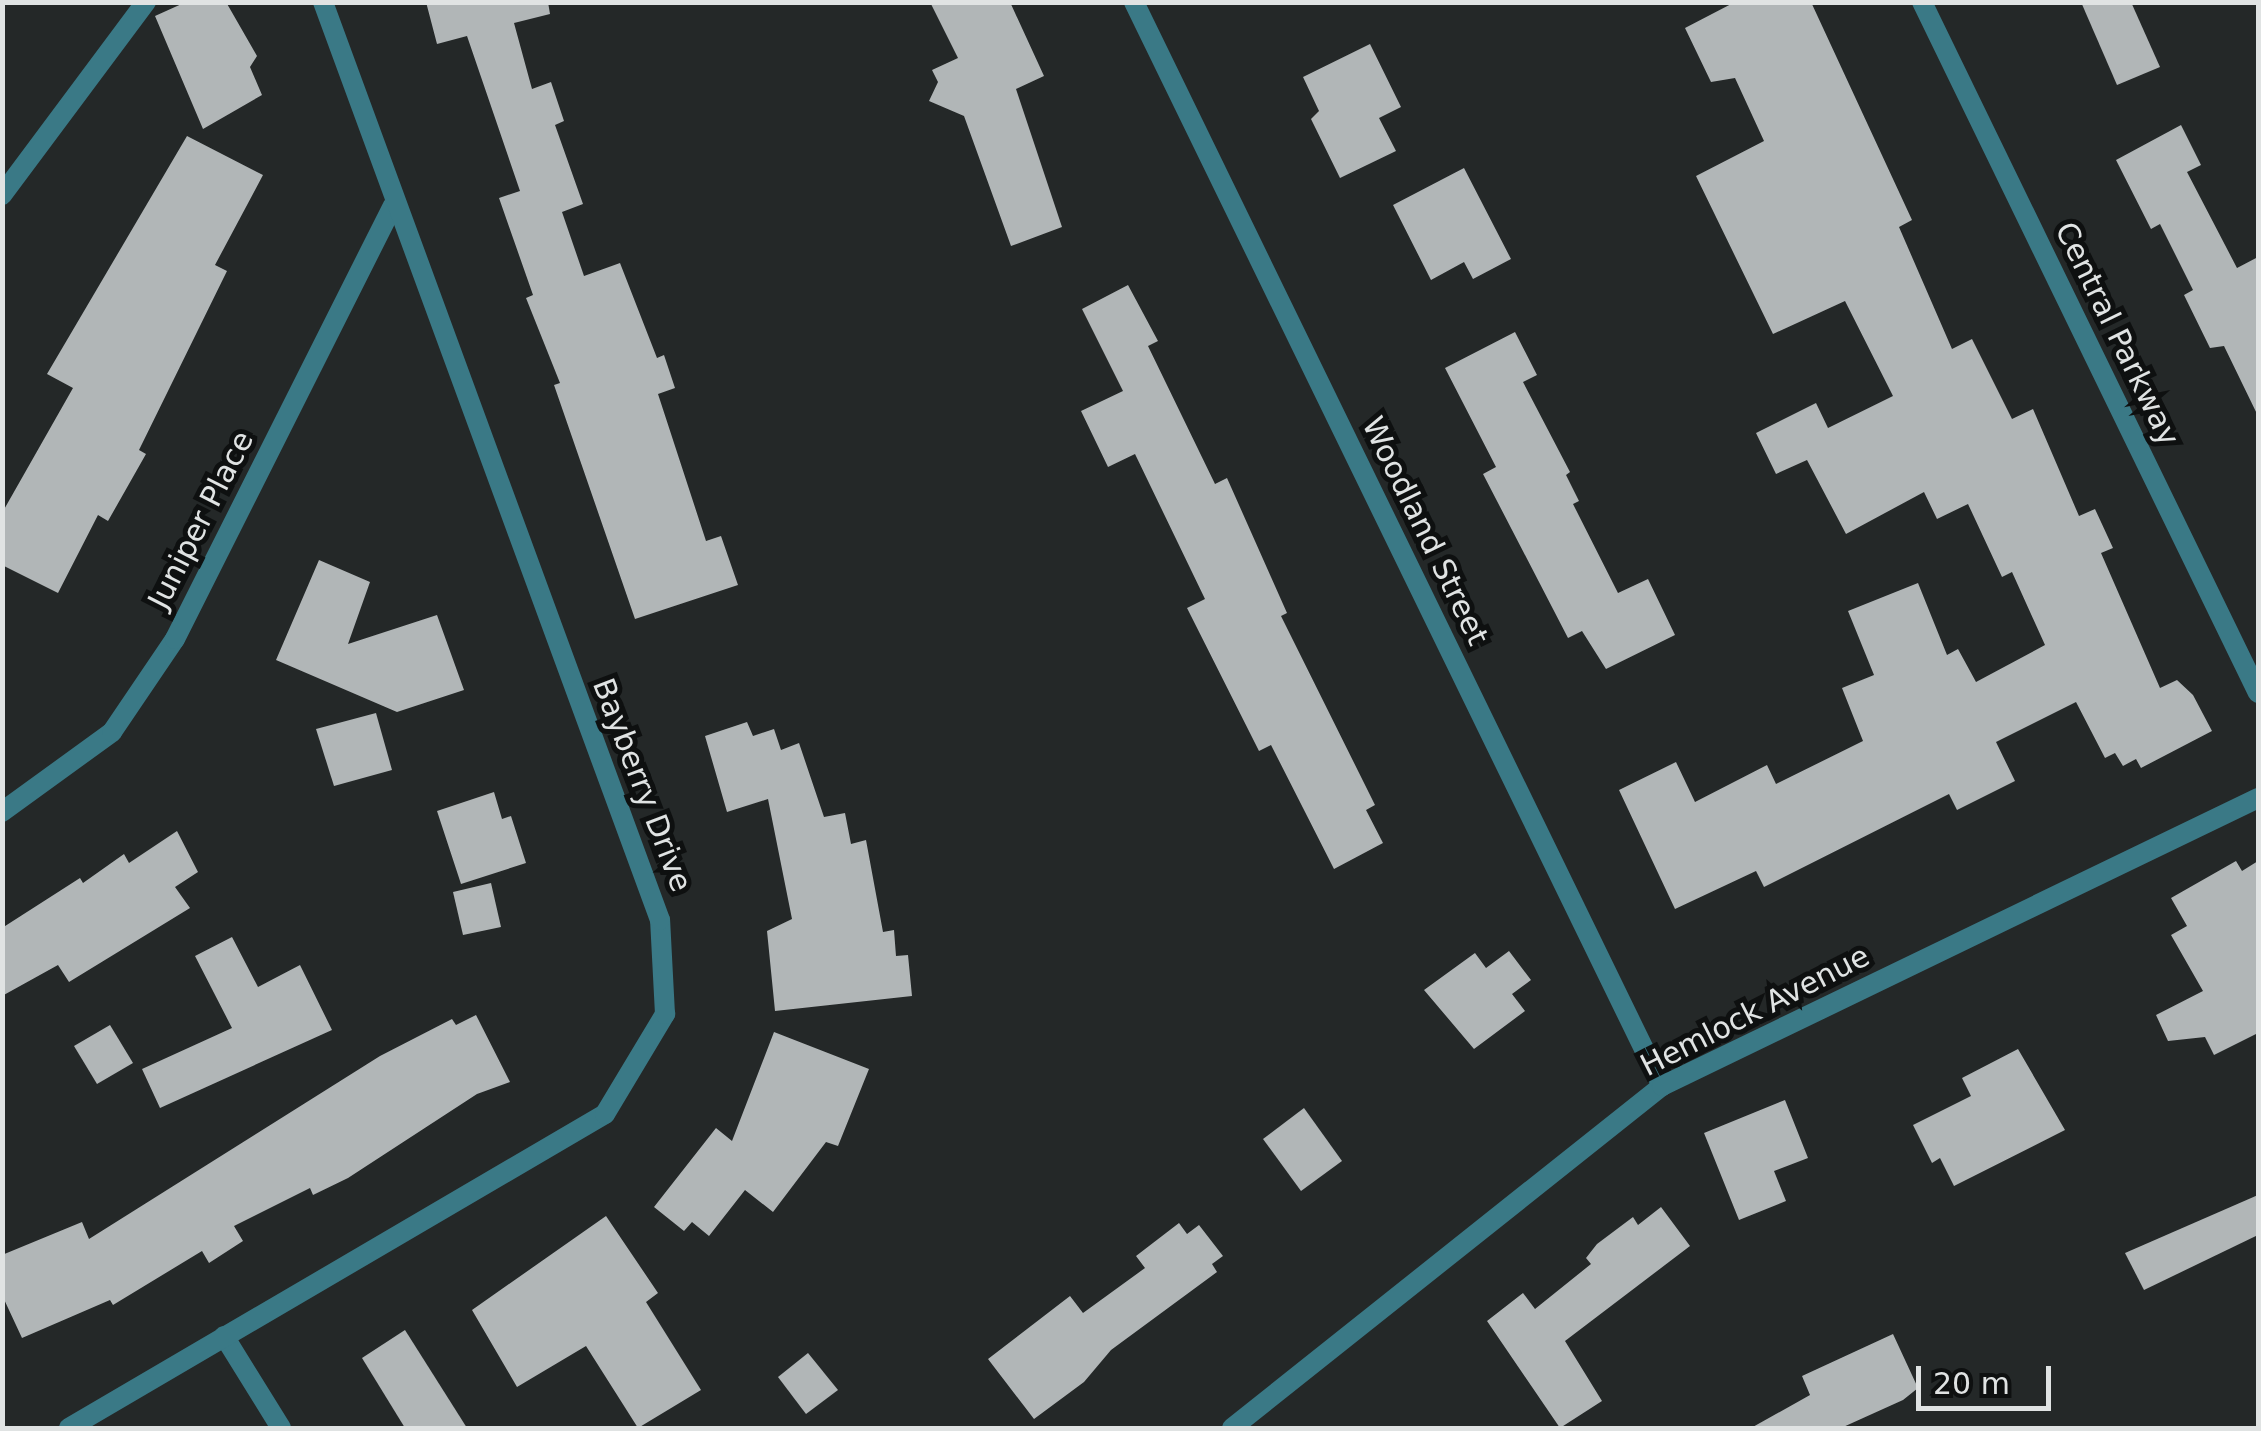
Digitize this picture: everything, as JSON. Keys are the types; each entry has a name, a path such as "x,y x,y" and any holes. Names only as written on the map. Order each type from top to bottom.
{"street":[{"path":"2,195 146,2"},
{"name":"Bayberry Drive","path":"70,1428 606,1114 665,1014 660,920 392,206 323,2"},
{"name":"Woodland Street","path":"1134,2 1662,1086"},
{"name":"Central Parkway","path":"1922,2 2258,692"},
{"name":"Juniper Place","path":"2,812 112,732 175,639 392,206"},
{"name":"Hemlock Avenue","path":"1232,1428 1662,1086 2258,798"},
{"path":"224,1336 281,1428"}],"building":[{"path":"186,2 226,2 257,56 250,67 262,95 203,129 155,16"},
{"path":"426,2 548,2 550,14 514,23 532,89 551,82 564,121 555,125 583,204 562,212 584,276 620,263 657,358 664,355 675,388 658,394 706,541 721,536 738,585 635,619 554,385 560,383 526,298 533,295 499,198 520,191 467,36 437,44"},
{"path":"930,2 1010,2 1044,76 1016,89 1062,227 1011,246 964,116 929,101 938,82 932,70 958,58"},
{"path":"1735,2 1811,2 1912,220 1899,227 1952,349 1972,339 2012,419 2033,409 2079,516 2095,509 2113,548 2101,553 2160,688 2177,680 2193,695 2212,731 2141,768 2136,759 2123,766 2115,753 2105,758 2076,702 1996,742 2015,781 1957,810 1949,794 1764,887 1756,871 1675,909 1619,790 1676,762 1695,802 1767,765 1776,784 1863,741 1842,688 1874,675 1848,611 1918,583 1947,655 1958,649 1976,682 2045,645 2012,572 2002,577 1968,504 1937,519 1924,492 1846,534 1807,460 1776,474 1756,433 1816,403 1828,428 1893,396 1845,301 1773,334 1696,176 1764,141 1735,78 1711,82 1685,28"},
{"path":"2081,2 2131,2 2160,67 2117,85"},
{"path":"1370,44 1401,107 1379,118 1396,151 1340,178 1311,119 1319,111 1303,77"},
{"path":"2181,125 2201,165 2187,172 2237,268 2258,257 2258,416 2224,346 2210,348 2184,295 2193,290 2160,224 2151,229 2116,160"},
{"path":"187,136 263,175 215,265 227,271 139,450 146,454 108,521 98,515 58,593 2,565 2,513 73,388 47,374"},
{"path":"1464,168 1511,259 1473,279 1464,262 1431,280 1393,205"},
{"path":"1128,285 1158,341 1148,346 1215,484 1227,478 1287,613 1281,616 1375,805 1366,810 1383,843 1334,869 1271,745 1259,751 1187,608 1205,599 1135,454 1108,467 1081,411 1123,391 1082,309"},
{"path":"1515,332 1537,375 1523,382 1570,472 1566,475 1579,501 1573,504 1618,593 1648,579 1675,635 1606,669 1582,631 1568,638 1483,474 1496,467 1445,368"},
{"path":"319,560 370,582 348,644 437,615 464,690 397,712 276,660"},
{"path":"376,713 392,770 334,786 316,729"},
{"path":"747,722 753,736 774,729 781,750 799,743 824,817 845,813 851,844 866,840 883,932 894,930 896,956 908,955 912,996 775,1011 767,931 792,919 768,799 727,812 705,736"},
{"path":"494,792 502,819 511,816 526,863 461,884 437,811"},
{"path":"177,831 198,872 175,887 190,908 69,982 58,965 2,996 2,928 80,878 83,883 124,854 129,863"},
{"path":"2236,861 2242,871 2258,861 2258,1033 2214,1055 2205,1037 2168,1041 2156,1015 2203,991 2171,935 2187,926 2171,898"},
{"path":"491,883 501,927 463,935 453,892"},
{"path":"232,937 258,987 300,965 332,1030 160,1108 142,1069 232,1028 195,956"},
{"path":"1509,951 1531,980 1512,994 1525,1011 1474,1049 1424,990 1475,953 1486,968"},
{"path":"476,1015 510,1082 477,1094 348,1178 313,1195 310,1188 234,1226 243,1241 209,1263 202,1251 113,1305 110,1300 22,1338 2,1295 2,1255 82,1222 89,1239 380,1056 452,1019 456,1025"},
{"path":"110,1025 133,1063 97,1084 74,1046"},
{"path":"774,1032 869,1069 838,1146 826,1142 773,1212 745,1190 709,1236 692,1222 684,1231 654,1207 716,1128 732,1141"},
{"path":"2018,1049 2065,1130 1954,1186 1940,1158 1932,1163 1913,1125 1971,1096 1962,1078"},
{"path":"1785,1100 1808,1158 1774,1171 1786,1201 1739,1220 1704,1133"},
{"path":"1304,1108 1342,1161 1301,1191 1263,1139"},
{"path":"2258,1195 2258,1235 2144,1290 2125,1253"},
{"path":"1661,1207 1690,1246 1565,1341 1602,1401 1560,1428 1487,1321 1523,1293 1535,1309 1591,1264 1586,1258 1597,1244 1633,1217 1638,1225"},
{"path":"606,1216 658,1293 646,1302 701,1390 638,1428 586,1346 517,1387 472,1310"},
{"path":"1179,1223 1187,1234 1199,1225 1223,1256 1212,1264 1217,1272 1111,1350 1084,1382 1034,1419 988,1359 1070,1296 1083,1313 1145,1268 1136,1256"},
{"path":"405,1330 467,1428 405,1428 362,1358"},
{"path":"1893,1334 1918,1388 1903,1400 1841,1428 1751,1428 1810,1395 1802,1376"},
{"path":"808,1353 838,1390 806,1414 778,1377"}]}
